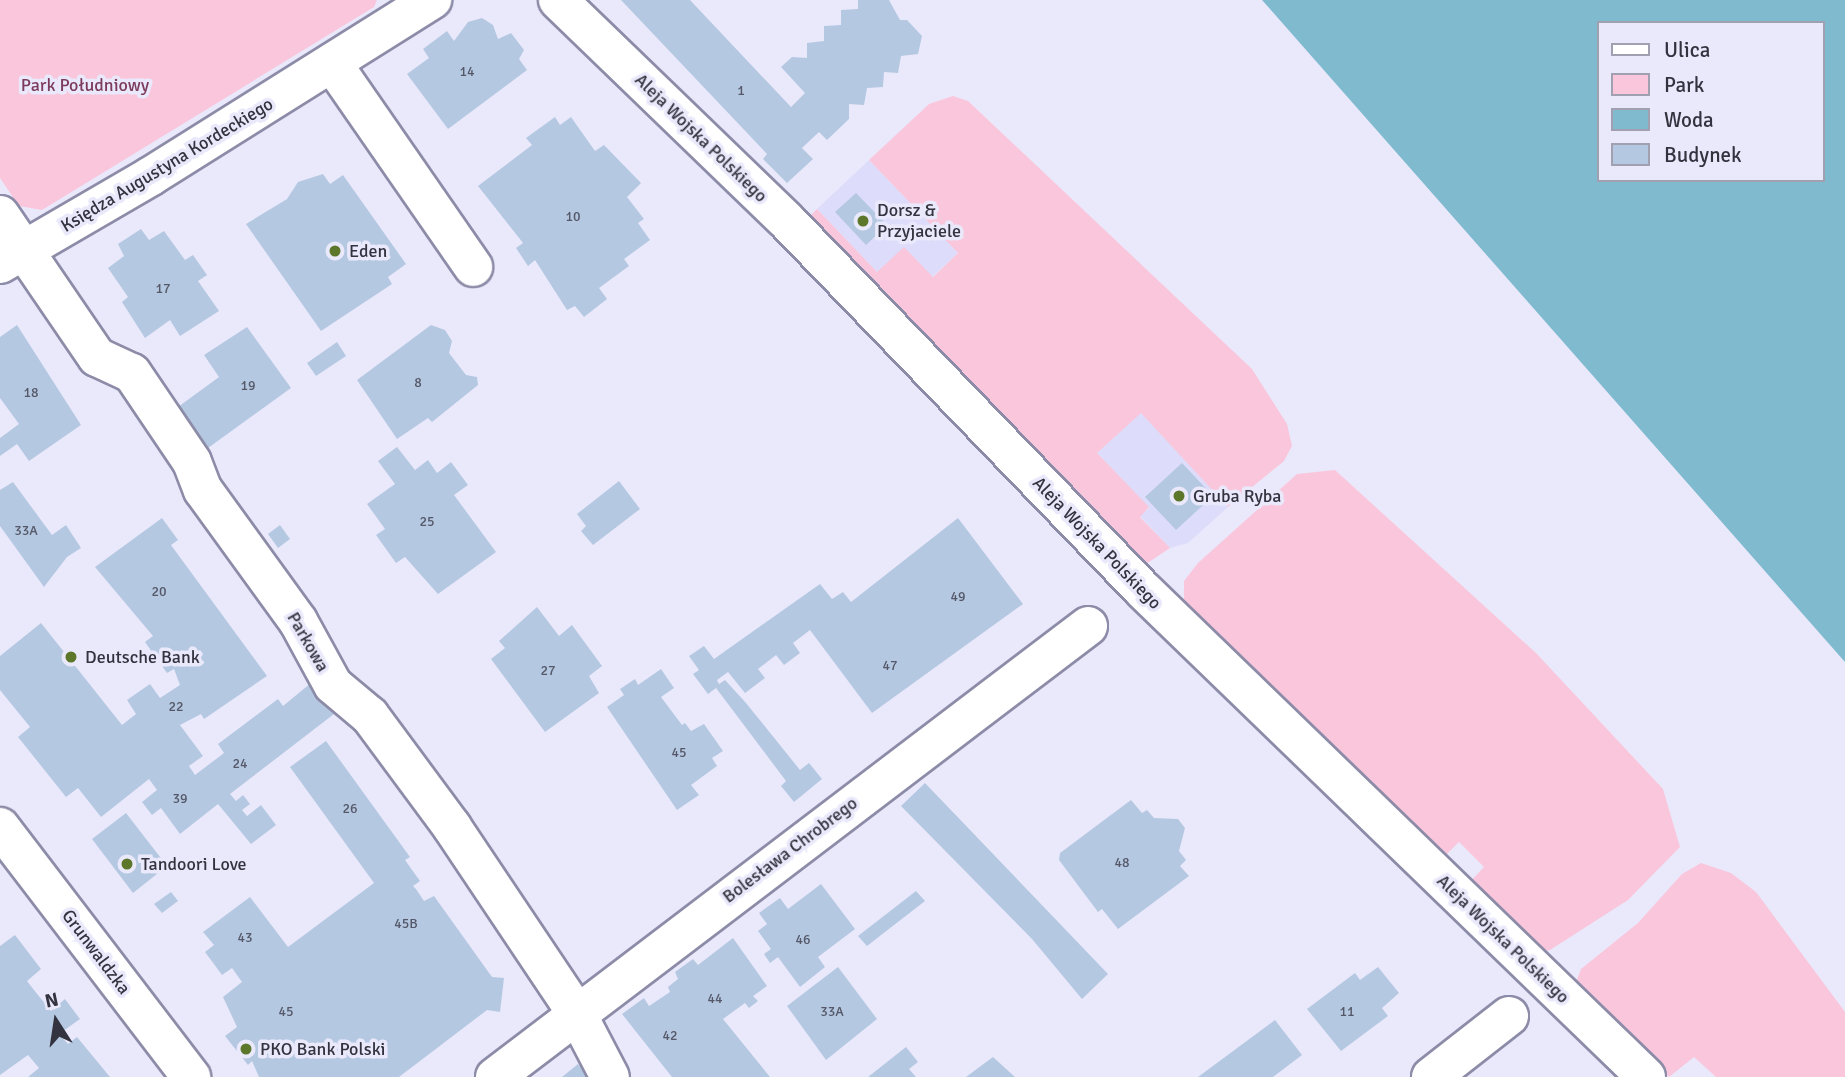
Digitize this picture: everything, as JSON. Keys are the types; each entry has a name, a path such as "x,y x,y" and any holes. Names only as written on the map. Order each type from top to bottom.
{"street":[{"name":"Księdza Augustyna Kordeckiego","path":"12,257 432,0"},
{"name":"Aleja Wojska Polskiego","path":"558,0 785,219 1143,590 1646,1077"},
{"path":"332,63 473,267"},
{"name":"Parkowa","path":"0,215 12,257 97,356 132,373 191,462 203,490 298,621 333,685 370,716 576,1012 610,1077"},
{"name":"Bolesława Chrobrego","path":"495,1077 576,1012 1088,626"},
{"name":"Grunwaldzka","path":"0,827 191,1077"},
{"path":"1431,1077 1508,1016"}],"shaded area":[{"path":"869,160 958,253 932,277 877,272 817,209"},
{"path":"1141,412 1228,507 1188,543 1170,548 1140,516 1149,508 1097,453"}],"green space":[{"name":"Park Południowy","path":"0,0 377,0 374,7 42,210 19,206 0,178"},
{"path":"953,96 968,101 1252,369 1287,424 1292,446 1284,461 1228,507 1141,413 1097,453 1149,507 1140,517 1170,548 1140,568 1133,552 810,216 817,209 877,272 904,247 933,277 958,253 869,160 929,104"},
{"path":"1335,470 1536,653 1663,789 1680,847 1628,900 1550,950 1538,952 1467,885 1484,867 1459,842 1442,859 1190,613 1184,599 1184,581 1198,563 1297,474"},
{"path":"1701,863 1731,873 1756,892 1845,1012 1845,1077 1716,1077 1694,1057 1669,1077 1578,991 1576,982 1581,969 1638,923 1682,874"}],"water":[{"path":"1262,0 1845,0 1845,662"}],"building":[{"path":"621,0 690,0 791,107 805,93 781,67 792,57 807,58 807,43 824,41 824,26 841,25 841,10 858,9 858,0 889,0 900,20 907,20 922,36 918,54 901,56 898,73 884,72 883,87 867,88 864,105 849,104 849,119 827,140 819,132 802,148 813,159 787,183 763,159 767,154"},
{"path":"482,18 493,25 498,39 511,33 524,50 519,59 527,70 448,129 407,74 429,58 423,49 447,31 454,41 468,22"},
{"path":"555,117 560,125 571,117 595,151 604,145 641,183 627,197 644,219 638,223 650,240 624,259 629,266 599,288 607,299 584,317 575,306 567,310 535,260 528,266 516,248 523,243 478,186 532,145 526,138"},
{"path":"323,174 330,184 343,175 406,264 388,277 392,284 321,331 246,224 287,199 298,182"},
{"path":"856,193 887,225 866,245 835,212"},
{"path":"141,229 149,240 164,231 185,260 193,255 207,275 198,281 219,311 180,336 170,320 145,338 122,302 128,297 108,268 124,256 118,244"},
{"path":"17,325 81,425 29,461 17,444 0,456 0,438 19,424 0,398 0,337"},
{"path":"431,325 445,330 452,341 449,353 466,375 477,377 478,385 432,422 428,418 397,439 357,380"},
{"path":"247,327 291,388 208,448 178,407 219,377 204,355"},
{"path":"337,342 346,356 316,376 307,363"},
{"path":"397,447 415,470 428,460 437,473 451,462 468,485 454,495 496,552 438,594 405,557 396,563 376,535 385,529 367,504 395,484 378,461"},
{"name":"Gruba Ryba","path":"1182,463 1213,496 1176,530 1145,497"},
{"path":"619,481 640,509 593,545 581,531 586,526 577,514"},
{"path":"13,482 52,535 66,525 81,548 67,557 44,587 0,526 0,490"},
{"path":"162,518 178,540 171,545 267,676 204,719 201,714 180,725 203,756 189,766 195,775 224,753 218,744 278,699 283,706 311,683 334,714 230,794 236,801 243,795 250,804 242,810 247,816 261,805 276,825 251,844 218,804 180,834 161,808 152,815 142,802 157,790 149,779 101,817 78,788 66,797 18,737 30,727 0,690 0,656 41,623 122,725 136,714 127,700 150,684 160,698 180,685 174,669 167,673 145,642 153,636 95,567"},
{"path":"958,518 1023,604 872,713 810,630 793,643 800,653 784,665 776,655 758,669 765,678 745,693 728,672 717,680 719,684 725,680 800,770 809,763 822,779 794,802 781,786 786,781 716,688 708,694 693,674 699,670 689,656 704,646 714,659 820,584 832,599 843,592 851,602"},
{"path":"280,525 290,539 278,548 268,534"},
{"path":"537,607 559,636 572,625 602,666 589,676 599,693 545,732 491,659 505,648 499,641"},
{"path":"661,669 674,688 661,697 682,725 685,723 691,731 704,724 723,751 712,758 717,766 691,785 699,795 677,810 607,707 624,695 620,689 635,679 638,685"},
{"path":"326,741 410,857 405,860 420,881 413,886 424,901 434,896 492,977 504,978 500,1012 487,1010 399,1077 259,1077 252,1061 248,1065 225,1036 237,1027 223,997 242,982 232,968 222,975 205,952 214,945 203,932 250,897 288,947 374,883 290,767"},
{"path":"925,783 1108,974 1082,999 1032,939 901,806"},
{"path":"1131,800 1142,813 1147,810 1154,818 1178,819 1185,828 1179,851 1186,860 1180,866 1189,876 1118,929 1102,909 1098,912 1059,860 1060,853"},
{"path":"126,813 167,866 133,893 92,839"},
{"path":"821,884 855,929 818,957 825,967 800,987 778,957 770,963 764,954 771,949 758,931 767,924 759,913 780,898 788,909"},
{"path":"916,891 925,901 867,946 858,936"},
{"path":"171,892 178,901 162,913 154,904"},
{"path":"15,935 41,969 27,981 51,1011 65,999 80,1019 59,1034 68,1044 77,1037 110,1077 28,1077 39,1068 28,1055 0,1075 0,946"},
{"path":"733,938 767,986 753,996 758,1001 749,1008 745,1003 723,1019 770,1077 672,1077 622,1014 644,998 649,1006 670,992 668,987 678,979 675,972 693,959 698,965"},
{"path":"838,967 877,1019 826,1060 787,1006"},
{"path":"1378,967 1399,993 1382,1008 1388,1016 1341,1051 1307,1009 1355,973 1360,980"},
{"path":"1275,1020 1302,1055 1273,1077 1198,1077"},
{"path":"906,1047 918,1062 909,1069 916,1077 868,1077"},
{"path":"993,1057 1015,1077 966,1077"},
{"path":"578,1064 588,1077 562,1077"}],"place":[{"name":"Dorsz & Przyjaciele","path":"863,221"},
{"name":"Eden","path":"335,251"},
{"name":"Gruba Ryba","path":"1179,496"},
{"name":"Deutsche Bank","path":"71,657"},
{"name":"Tandoori Love","path":"127,864"},
{"name":"PKO Bank Polski","path":"246,1049"}]}
